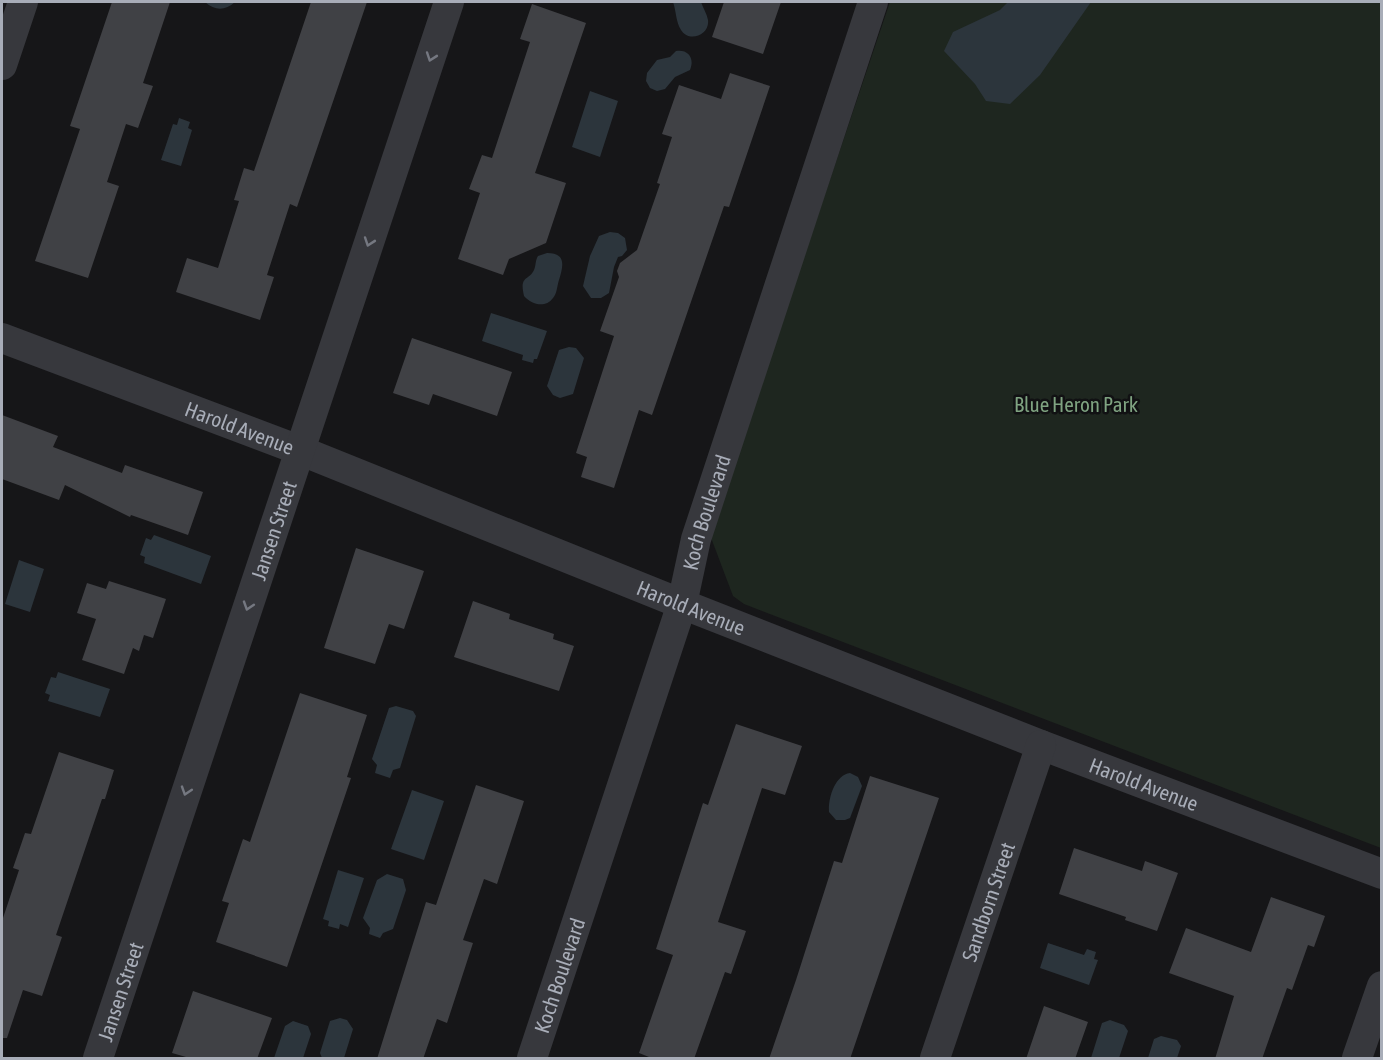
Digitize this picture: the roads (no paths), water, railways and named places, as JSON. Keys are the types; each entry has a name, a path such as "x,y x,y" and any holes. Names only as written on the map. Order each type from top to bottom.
{"street":[{"path":"2,65 23,2"},
{"name":"Jansen Street","path":"98,1059 449,2"},
{"name":"Koch Boulevard","path":"532,1059 682,604 696,539 873,2"},
{"name":"Harold Avenue","path":"2,338 299,450 1041,745 1382,874"},
{"name":"Sandborn Street","path":"935,1059 1041,745"},
{"path":"1357,1059 1382,986"}],"park label":[{"name":"Blue Heron Park","path":"1076,404"}]}
